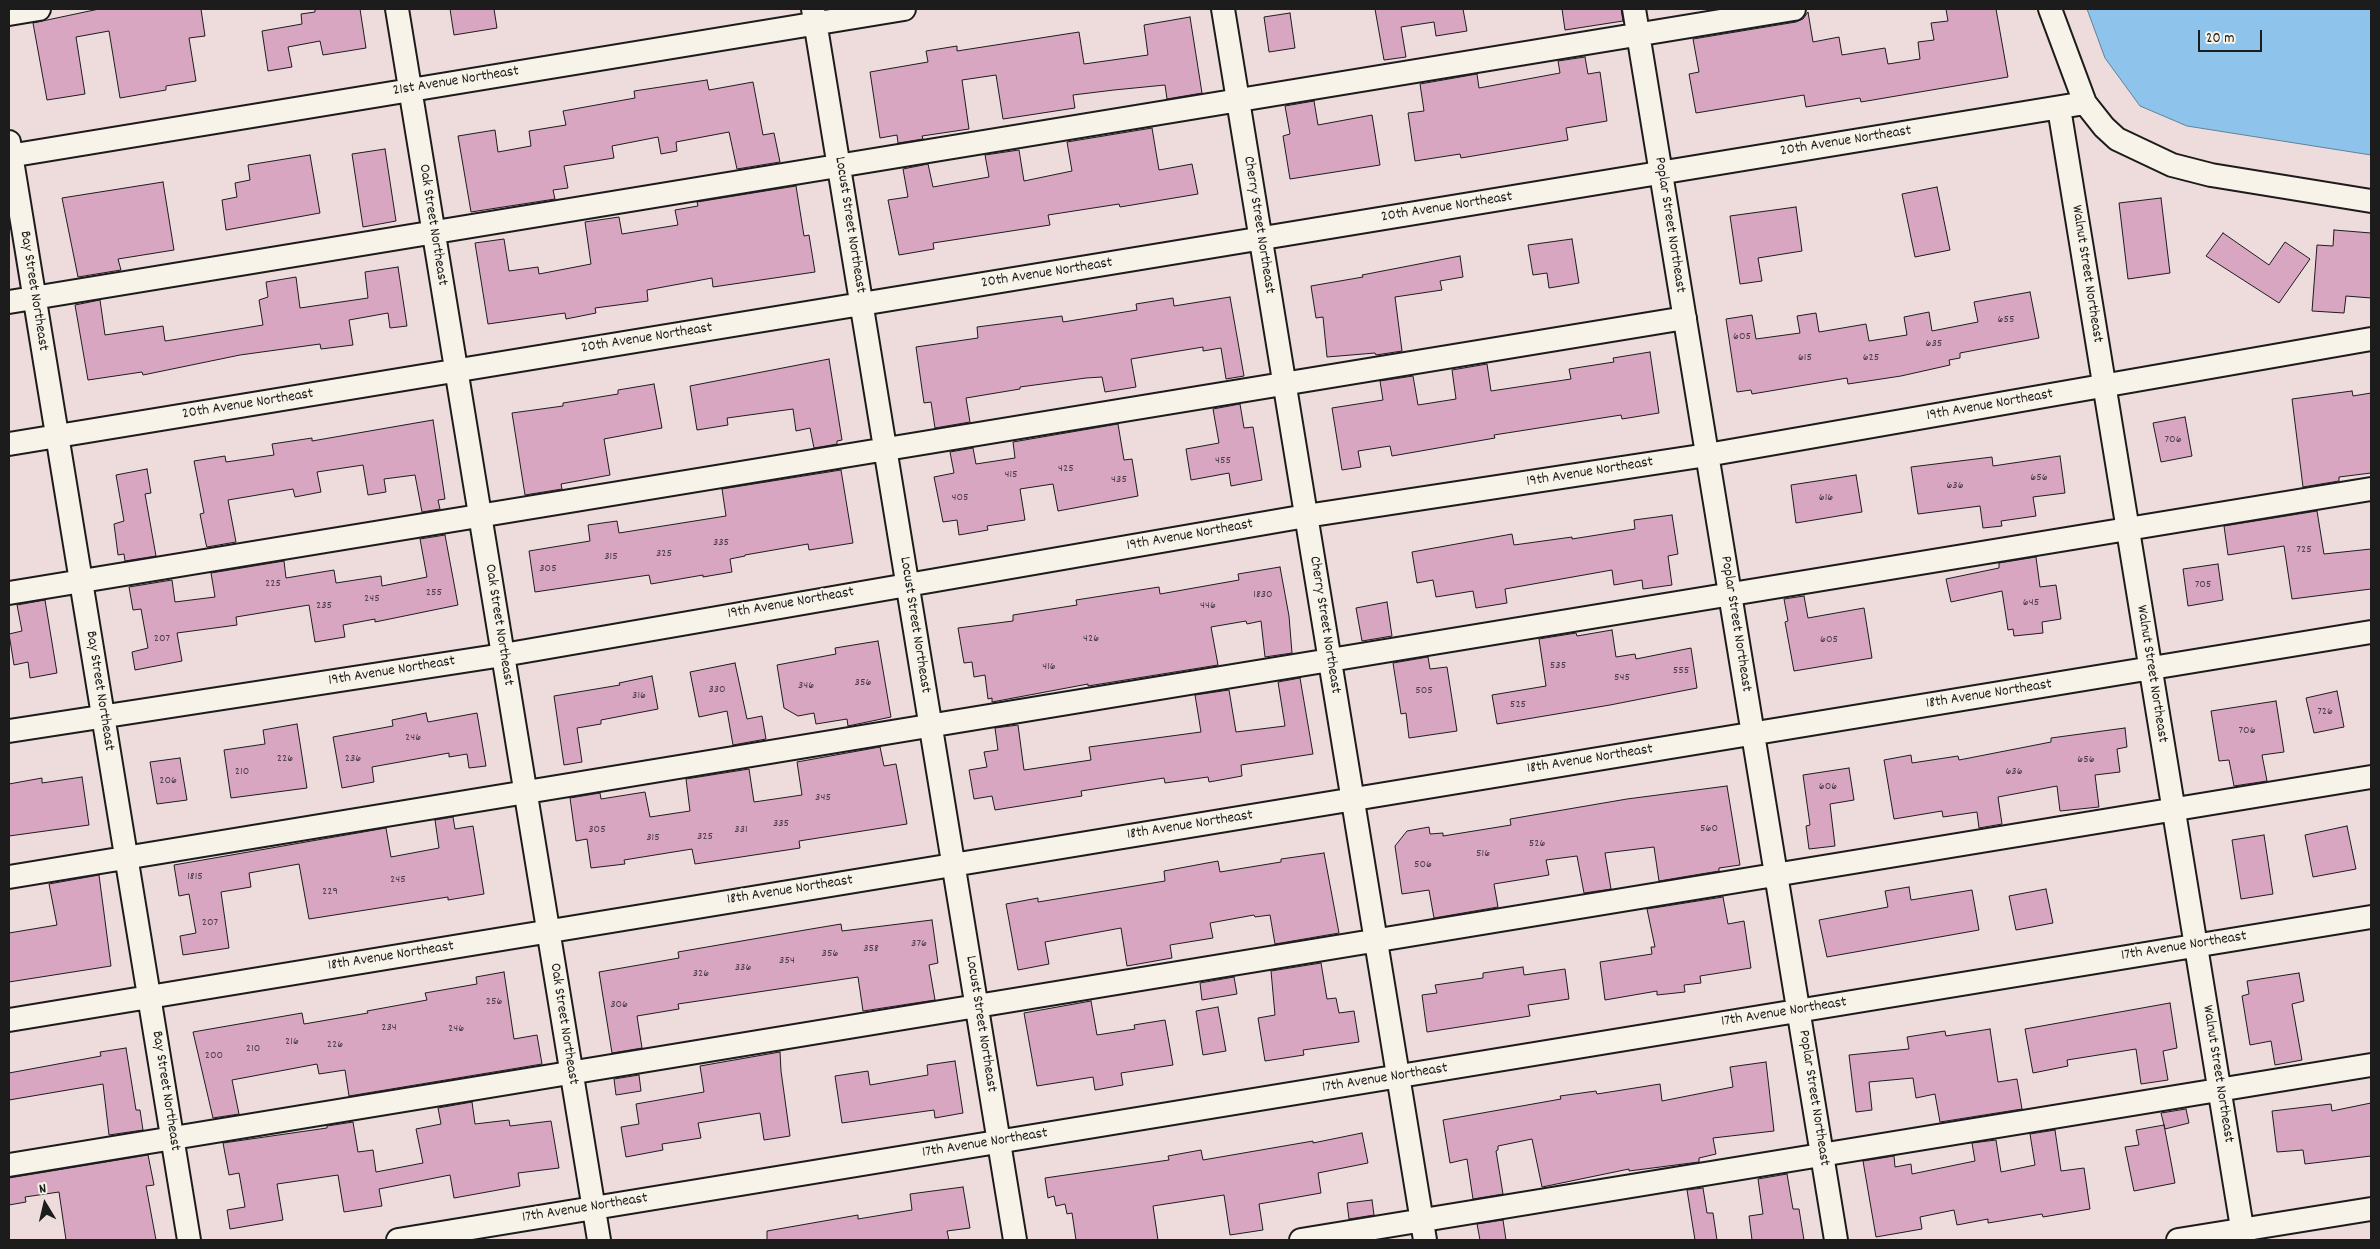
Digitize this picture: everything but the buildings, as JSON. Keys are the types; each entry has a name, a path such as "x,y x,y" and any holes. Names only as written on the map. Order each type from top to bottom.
{"street":[{"path":"9,14 39,9"},
{"name":"Oak Street Northeast","path":"396,9 599,1240"},
{"name":"21st Avenue Northeast","path":"10,151 410,90 814,16 904,9"},
{"name":"Cherry Street Northeast","path":"1223,9 1423,1230"},
{"name":"Poplar Street Northeast","path":"1634,9 1836,1240"},
{"path":"9,302 1794,9"},
{"path":"2050,9 2085,103 2117,140 2172,165 2211,175 2371,201"},
{"name":"Locust Street Northeast","path":"814,16 1015,1240"},
{"name":"20th Avenue Northeast","path":"9,444 2085,103"},
{"name":"Walnut Street Northeast","path":"2058,108 2243,1235"},
{"name":"Bay Street Northeast","path":"10,151 189,1240"},
{"path":"9,593 1685,318"},
{"name":"19th Avenue Northeast","path":"9,731 503,655 1306,516 1707,455 2371,339"},
{"path":"9,876 2371,489"},
{"name":"18th Avenue Northeast","path":"9,1020 2371,632"},
{"path":"9,1165 2371,777"},
{"name":"17th Avenue Northeast","path":"398,1240 2371,917"},
{"path":"1301,1240 1423,1230 1822,1155 2371,1065"},
{"path":"2178,1240 2243,1235 2371,1209"}],"water":[{"path":"2087,9 2371,9 2371,155 2187,126 2140,106 2105,58"}]}
